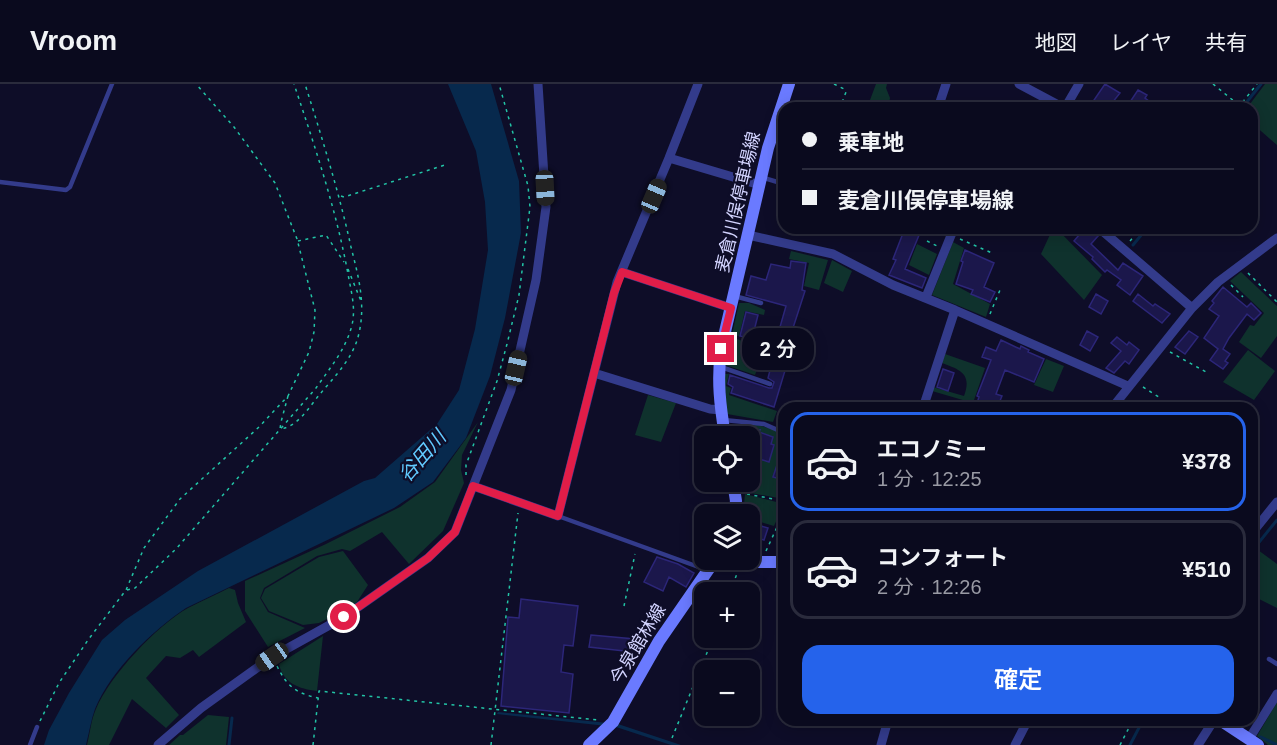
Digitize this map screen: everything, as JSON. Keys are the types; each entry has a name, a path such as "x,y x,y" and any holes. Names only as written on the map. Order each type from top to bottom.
{"main road":[{"name":"麦倉川俣停車場線","path":"782,102 789,84"},
{"name":"麦倉川俣停車場線","path":"724,426 719,366 760,181 778,114"},
{"path":"760,562 778,562"},
{"name":"今泉館林線","path":"589,745 613,722 659,640 708,570"},
{"path":"1229,726 1253,742"}],"street":[{"path":"158,745 201,708 272,657 344,617 428,558 455,532 511,390 536,280 546,207 538,84"},
{"path":"473,486 558,516 614,293 698,84"},
{"path":"940,102 946,84"},
{"path":"1019,84 1053,102"},
{"path":"1068,102 1079,84"},
{"path":"669,158 760,181"},
{"path":"926,297 951,234"},
{"path":"1106,234 1192,308"},
{"path":"748,235 833,255 893,285 1130,383"},
{"path":"1116,402 1192,308 1224,278 1277,238"},
{"path":"622,272 733,302"},
{"path":"924,402 955,310"},
{"path":"594,373 710,409 722,415"},
{"path":"1258,526 1277,502"},
{"path":"1253,742 1277,694"},
{"path":"881,745 886,726"},
{"path":"1015,745 1025,726"},
{"path":"1198,745 1210,726"}],"lane":[{"path":"0,182 59,190 66,190 70,187 112,84"},
{"path":"760,181 778,183"},
{"path":"733,302 761,303"},
{"path":"719,366 770,384"},
{"path":"722,415 764,424 778,430"},
{"path":"558,516 637,544 694,560"},
{"path":"1269,659 1277,664"},
{"path":"30,745 37,727"}],"path":[{"path":"196,84 234,128 275,183 297,241 315,310 314,332 309,352 288,396 280,429"},
{"path":"126,590 135,588 176,549 316,388 346,343 352,323 353,305 346,265 330,195 294,84"},
{"path":"280,429 289,428 299,420 346,362 360,332 362,303 340,195 305,84"},
{"path":"473,486 467,480 466,465 497,381 507,344 519,295 530,207 528,186 499,84"},
{"path":"834,84 846,92 842,102"},
{"path":"1213,84 1233,102"},
{"path":"1243,102 1257,84"},
{"path":"340,195 344,197 448,164"},
{"path":"957,234 992,253"},
{"path":"1123,249 1136,234"},
{"path":"297,241 326,235 346,265 362,303"},
{"path":"1240,265 1277,302"},
{"path":"1224,278 1243,297"},
{"path":"986,323 1000,290"},
{"path":"1161,346 1206,372"},
{"path":"1130,383 1162,399"},
{"path":"37,727 59,683 126,590 144,548 174,505 259,427 288,396"},
{"path":"743,493 778,500"},
{"path":"491,745 520,502"},
{"path":"764,554 778,525"},
{"path":"624,606 637,544"},
{"path":"672,738 709,648"},
{"path":"272,657 284,680 304,694 319,698"},
{"path":"314,745 319,691 613,722"},
{"path":"1120,745 1130,726"}],"green space":[{"path":"876,84 887,84 889,102 869,102"},
{"path":"1265,84 1277,84 1277,145 1258,128 1258,102 1252,102"},
{"path":"1050,234 1062,234 1102,275 1084,300 1041,254"},
{"path":"953,242 964,248 953,284 990,304 986,317 932,295"},
{"path":"917,244 937,254 929,275 909,265"},
{"path":"791,251 828,260 819,290 804,286 809,263 789,259"},
{"path":"832,260 852,271 843,292 824,283"},
{"path":"1241,272 1277,306 1277,336 1261,358 1239,342 1250,325 1254,326 1264,313 1230,281"},
{"path":"739,303 749,303 765,310 764,315 745,311 739,336 732,335"},
{"path":"731,337 757,346 762,355 755,375 725,365"},
{"path":"1248,350 1275,371 1254,400 1223,382"},
{"path":"945,354 985,368 973,402 932,391 933,387 964,396 966,378 955,368 942,363"},
{"path":"1046,359 1064,366 1053,392 1034,385"},
{"path":"724,374 729,374 726,386 731,388 729,395 777,411 773,422 727,414"},
{"path":"648,395 676,403 661,442 635,435"},
{"path":"478,422 462,455 461,470 464,483 443,531 409,564 382,532 350,551 342,549 317,556 264,588 260,598 268,612 305,628 268,647 245,611 245,581 400,507 435,482"},
{"path":"754,424 778,430 778,498 745,492 760,492 760,426 732,426"},
{"path":"745,494 778,502 778,517 774,526 760,522 760,504 744,504"},
{"path":"1258,550 1277,564 1277,608 1258,598"},
{"path":"343,551 368,585 357,602 319,623 303,625 269,611 261,598 265,589 319,557"},
{"path":"229,588 235,590 246,622 199,657 193,650 180,658 166,656 146,678 179,715 166,728 132,699 109,745 87,745 93,718 102,696 135,653 162,626 176,616"},
{"path":"323,636 317,691 293,684 284,676 279,664"},
{"path":"1277,702 1277,744 1261,736 1274,745 1268,745 1257,736"},
{"path":"208,715 229,717 226,745 169,745 180,735"}],"water":[{"name":"谷田川","path":"448,84 491,84 519,181 521,233 505,318 490,376 466,438 433,482 394,508 186,608 173,617 134,652 111,680 95,709 86,745 44,745 49,730 69,693 102,640 125,620 198,571 364,481 375,478 437,424 459,390 475,329 488,250 485,202 476,151"},
{"path":"498,712 618,724 681,745 671,745 616,727 497,714"}],"building":[{"path":"1105,84 1120,93 1113,102 1093,102"},
{"path":"1138,90 1147,95 1145,98 1150,102 1130,102"},
{"path":"903,234 920,234 905,269 926,278 922,288 889,275 896,260 893,259"},
{"path":"1080,234 1096,234 1098,236 1091,244 1118,270 1123,263 1143,276 1130,295 1117,285 1121,280 1107,270 1105,272 1092,259 1093,257 1074,241"},
{"path":"965,250 994,263 984,287 995,292 990,302 971,294 973,290 956,284"},
{"path":"791,261 806,263 802,290 805,291 792,331 780,327 786,306 746,295 751,276 766,280 771,264 790,268"},
{"path":"1223,287 1247,307 1251,303 1261,313 1254,320 1247,314 1229,338 1223,349 1230,354 1225,361 1228,363 1223,369 1210,360 1218,349 1204,338 1219,316 1209,309"},
{"path":"1096,294 1108,301 1101,314 1089,307"},
{"path":"1138,294 1153,306 1155,304 1170,314 1162,323 1133,301"},
{"path":"746,312 758,315 752,339 740,336"},
{"path":"1087,331 1098,337 1090,351 1080,345"},
{"path":"1189,331 1198,337 1185,354 1175,347"},
{"path":"1117,337 1127,345 1129,342 1139,350 1129,364 1125,361 1114,373 1106,368 1121,351 1111,343"},
{"path":"1001,340 1020,349 1021,346 1044,359 1034,382 1005,370 996,394 1002,396 1000,402 977,402 979,397 977,396 991,360 982,357 986,347 996,351"},
{"path":"773,359 787,364 774,407 731,393 733,387 728,384 730,375 772,388 774,382 768,378"},
{"path":"943,369 954,373 948,391 937,387"},
{"path":"760,432 773,437 771,444 774,445 769,462 760,459"},
{"path":"778,462 778,478 773,477"},
{"path":"760,526 768,528 764,540 760,539"},
{"path":"657,557 678,564 694,573 686,587 669,577 663,591 644,582"},
{"path":"521,599 578,606 573,646 564,645 561,672 573,674 569,713 501,706 508,617 519,618"},
{"path":"591,635 635,639 633,652 589,647"}],"waterway":[{"path":"1247,102 1261,84"},
{"path":"1133,245 1142,234"},
{"path":"1258,544 1277,520"},
{"path":"229,745 232,718"},
{"path":"1130,745 1140,726"},
{"path":"1261,737 1277,745"}],"route":[{"path":"344,617 428,558 455,532 473,486 558,516 614,293 622,272 731,308 721,349"}]}
